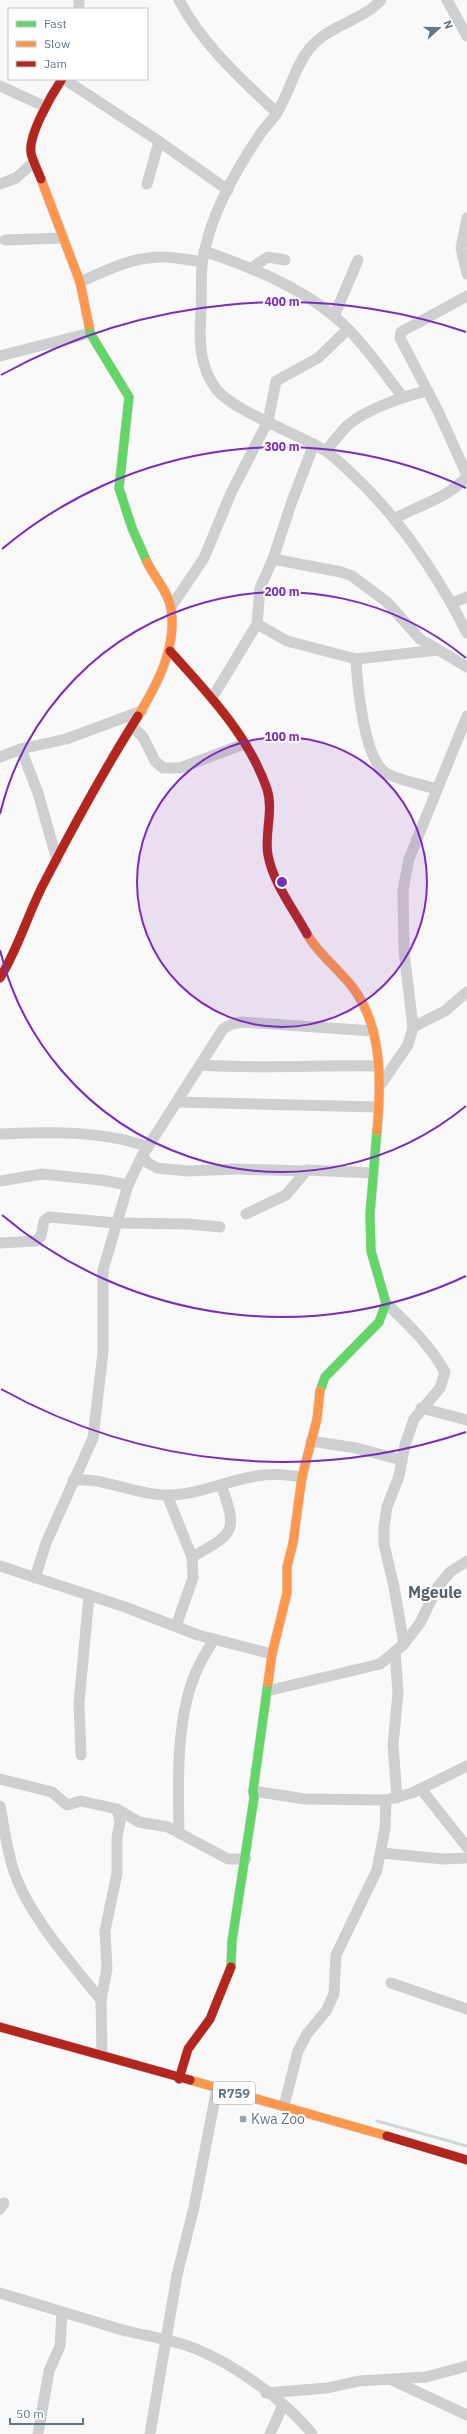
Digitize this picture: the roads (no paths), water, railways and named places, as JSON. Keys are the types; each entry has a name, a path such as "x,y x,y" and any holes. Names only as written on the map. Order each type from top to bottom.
{"street":[{"path":"179,0 188,18 208,44 277,113"},
{"path":"381,0 371,8 335,28 313,45 300,63 277,113 261,133 228,190 211,226 203,257 200,350 206,372 218,391 232,402 326,451 369,489 394,519 452,603 467,633"},
{"path":"447,0 467,36"},
{"path":"0,978 11,960 44,882 94,788 133,727 153,691 170,651 171,607 164,591 152,573 119,488 129,397 90,333 80,282 31,152 34,132 44,106 62,80"},
{"path":"65,80 159,142 228,190"},
{"path":"0,86 44,106"},
{"path":"147,184 159,142"},
{"path":"0,184 16,178 34,162"},
{"path":"467,218 461,248 467,274"},
{"path":"5,240 63,238"},
{"path":"80,282 122,263 142,258 203,257 251,268 287,286 334,316 348,329 402,396"},
{"path":"251,268 268,257 285,260"},
{"path":"334,316 358,260"},
{"path":"394,519 448,493 458,486 467,476 428,391 400,340 401,332 467,296"},
{"path":"171,607 204,558 231,493 268,421 277,380 300,370 318,358 348,329"},
{"path":"0,356 90,333"},
{"path":"326,451 350,424 402,396 428,391"},
{"path":"212,698 257,624 260,588 273,559 291,504 314,444"},
{"path":"273,559 341,572 352,576 387,602 420,639 467,667"},
{"path":"452,603 467,597"},
{"path":"257,624 287,641 356,659 438,650"},
{"path":"170,651 212,698 254,760 267,790 270,806 268,855 276,877 309,938 325,960 355,990 365,1008 373,1032 380,1084 370,1214 371,1251 386,1303 385,1312 379,1322 324,1377 302,1477 293,1543 287,1567 287,1593 272,1654 253,1791 254,1798 246,1859 232,1941 233,1963 210,2019 188,2049 179,2079"},
{"path":"356,659 357,688 362,715 376,764 385,772 436,789"},
{"path":"0,758 21,749 66,738 142,711"},
{"path":"380,1084 408,1045 413,1027 404,952 403,890 408,859 467,716"},
{"path":"133,727 143,737 155,761 163,768 180,768 244,744"},
{"path":"21,749 38,793 57,860"},
{"path":"413,1027 445,1011 467,992"},
{"path":"35,1578 46,1543 93,1438 103,1352 103,1270 128,1185 145,1152 223,1029 232,1024 242,1022 373,1032"},
{"path":"201,1065 240,1068 323,1065 378,1066"},
{"path":"176,1102 378,1107"},
{"path":"0,1134 35,1132 121,1138 145,1152 152,1166 164,1168 304,1171 322,1170 373,1173"},
{"path":"246,1214 256,1211 286,1195 294,1187 304,1171"},
{"path":"0,1181 42,1174 101,1180 128,1185"},
{"path":"0,1243 36,1241 41,1236 44,1221 49,1216 116,1223 189,1224 220,1227"},
{"path":"386,1303 429,1346 440,1360 445,1372 440,1388 421,1408 414,1419 387,1507 384,1533 384,1544 394,1587 399,1648 398,1693 394,1746 397,1798"},
{"path":"421,1408 467,1420"},
{"path":"311,1441 356,1448 402,1460"},
{"path":"73,1480 87,1479 138,1492 168,1495 221,1485 256,1476 276,1474 302,1477"},
{"path":"192,1558 222,1540 229,1533 231,1521 221,1485"},
{"path":"168,1495 192,1558 193,1578 176,1626"},
{"path":"267,1691 380,1664 399,1648 420,1623 437,1588 450,1572 467,1561"},
{"path":"0,1566 214,1639 272,1654"},
{"path":"81,1755 79,1703 89,1596"},
{"path":"178,1833 179,1777 185,1712 193,1678 214,1639"},
{"path":"253,1791 305,1800 386,1800 397,1798 421,1789 451,1772 467,1766"},
{"path":"0,1779 52,1792 67,1805 81,1801 117,1809 139,1822 168,1827 228,1859 246,1859"},
{"path":"421,1789 467,1847"},
{"path":"284,2106 298,2050 307,2034 326,2011 334,1994 336,1955 377,1870 382,1852 386,1800"},
{"path":"0,1806 10,1860 16,1879 40,1920 101,2000"},
{"path":"102,2055 101,2000 107,1968 105,1931 117,1873 116,1837 120,1822 117,1809"},
{"path":"382,1852 443,1859 467,1858"},
{"path":"391,1983 467,2009"},
{"name":"R759","path":"0,2028 102,2055 179,2079 284,2106 467,2160"},
{"path":"150,2434 177,2275 194,2208 217,2088"},
{"path":"0,2292 62,2312 195,2348 228,2364 283,2405 302,2421 312,2434"},
{"path":"38,2434 49,2371 60,2346 62,2312"},
{"path":"266,2392 327,2388 359,2381 426,2377 467,2366"},
{"path":"392,2380 467,2415"},
{"path":"270,2434 283,2405"}],"waterway":[{"path":"377,2121 467,2146"}],"place":[{"name":"Kwa Zoo","path":"243,2119"}],"district":[{"name":"Mgeule","path":"435,1592"}]}
